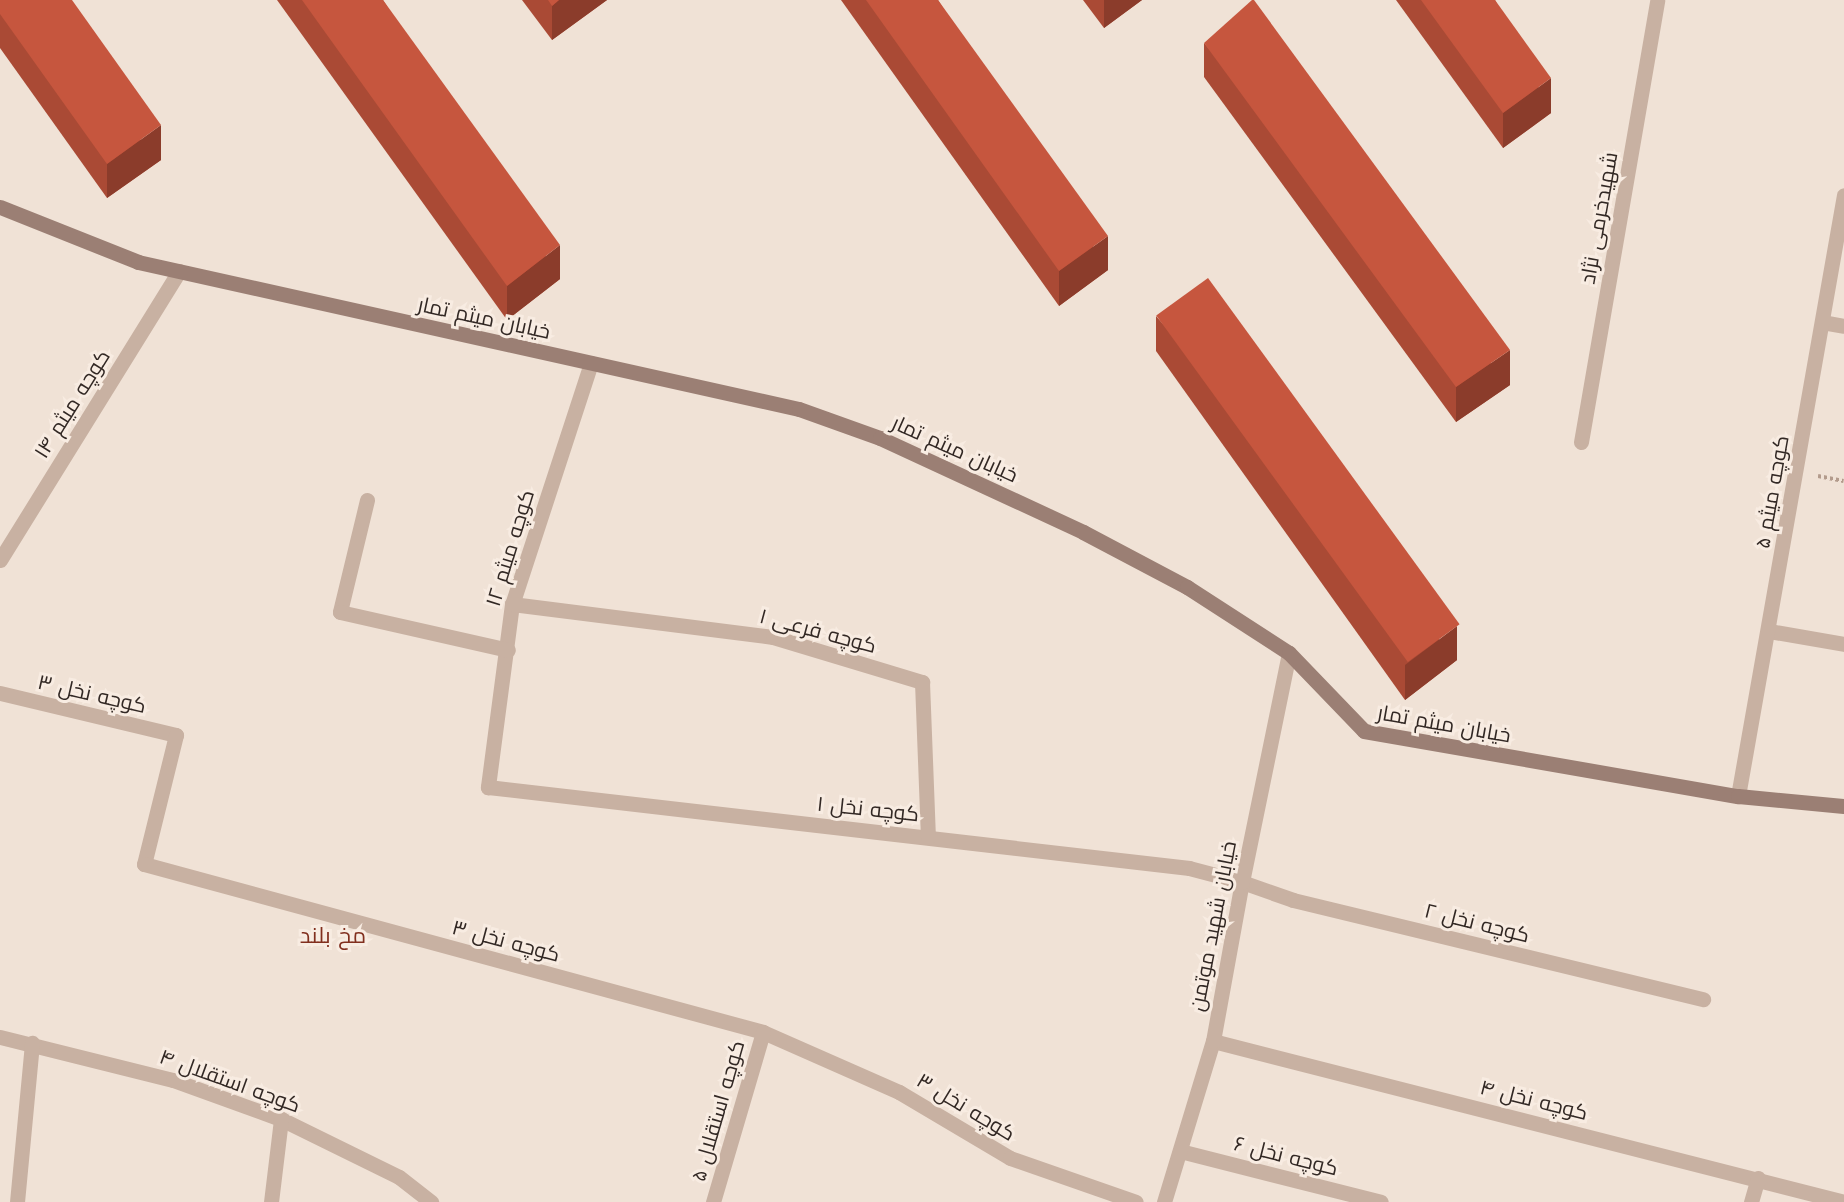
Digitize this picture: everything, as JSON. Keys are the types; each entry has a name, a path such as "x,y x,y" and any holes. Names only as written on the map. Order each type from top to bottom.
{"street":[{"name":"شهیدخرمی نژاد","path":"1581,442 1657,0"},
{"name":"کوچه میثم ۵","path":"1738,796 1844,195"},
{"name":"خیابان میثم تمار","path":"0,207 138,262 799,409 880,438 962,474 1187,587 1289,653 1364,731 1738,796 1844,806"},
{"name":"کوچه میثم ۱۴","path":"0,560 179,271"},
{"path":"1822,322 1844,326"},
{"name":"کوچه میثم ۱۲","path":"488,787 508,650 512,604 591,363"},
{"path":"367,500 340,612 508,650"},
{"name":"کوچه فرعی ۱","path":"512,604 773,637 922,682 928,837"},
{"path":"1768,631 1844,644"},
{"name":"خیابان شهید موتمن","path":"1164,1202 1213,1041 1242,882 1289,653"},
{"name":"کوچه نخل ۳","path":"0,693 176,735 144,864 763,1032 899,1092 1010,1158 1136,1202"},
{"name":"کوچه نخل ۱","path":"488,787 1189,868 1242,882"},
{"name":"کوچه نخل ۲","path":"1242,882 1293,900 1703,999"},
{"name":"کوچه استقلال ۵","path":"713,1202 763,1032"},
{"name":"کوچه استقلال ۴","path":"0,1037 32,1043 172,1080 281,1119 399,1177 431,1202"},
{"name":"کوچه نخل ۴","path":"1213,1041 1758,1178 1844,1202"},
{"path":"17,1202 32,1043"},
{"path":"272,1202 281,1119"},
{"name":"کوچه نخل ۶","path":"1180,1151 1381,1202"},
{"path":"1751,1202 1758,1178"}],"building":[{"path":"0,0 72,0 161,125 107,164 0,14"},
{"path":"302,0 383,0 560,245 507,286"},
{"path":"548,0 559,0 552,6"},
{"path":"866,0 938,0 1108,236 1059,271"},
{"path":"1252,0 1510,350 1456,387 1204,43"},
{"path":"1421,0 1495,0 1551,78 1503,113"},
{"path":"1208,278 1460,624 1408,662 1156,316"}],"district":[{"name":"مخ بلند","path":"333,936"}]}
